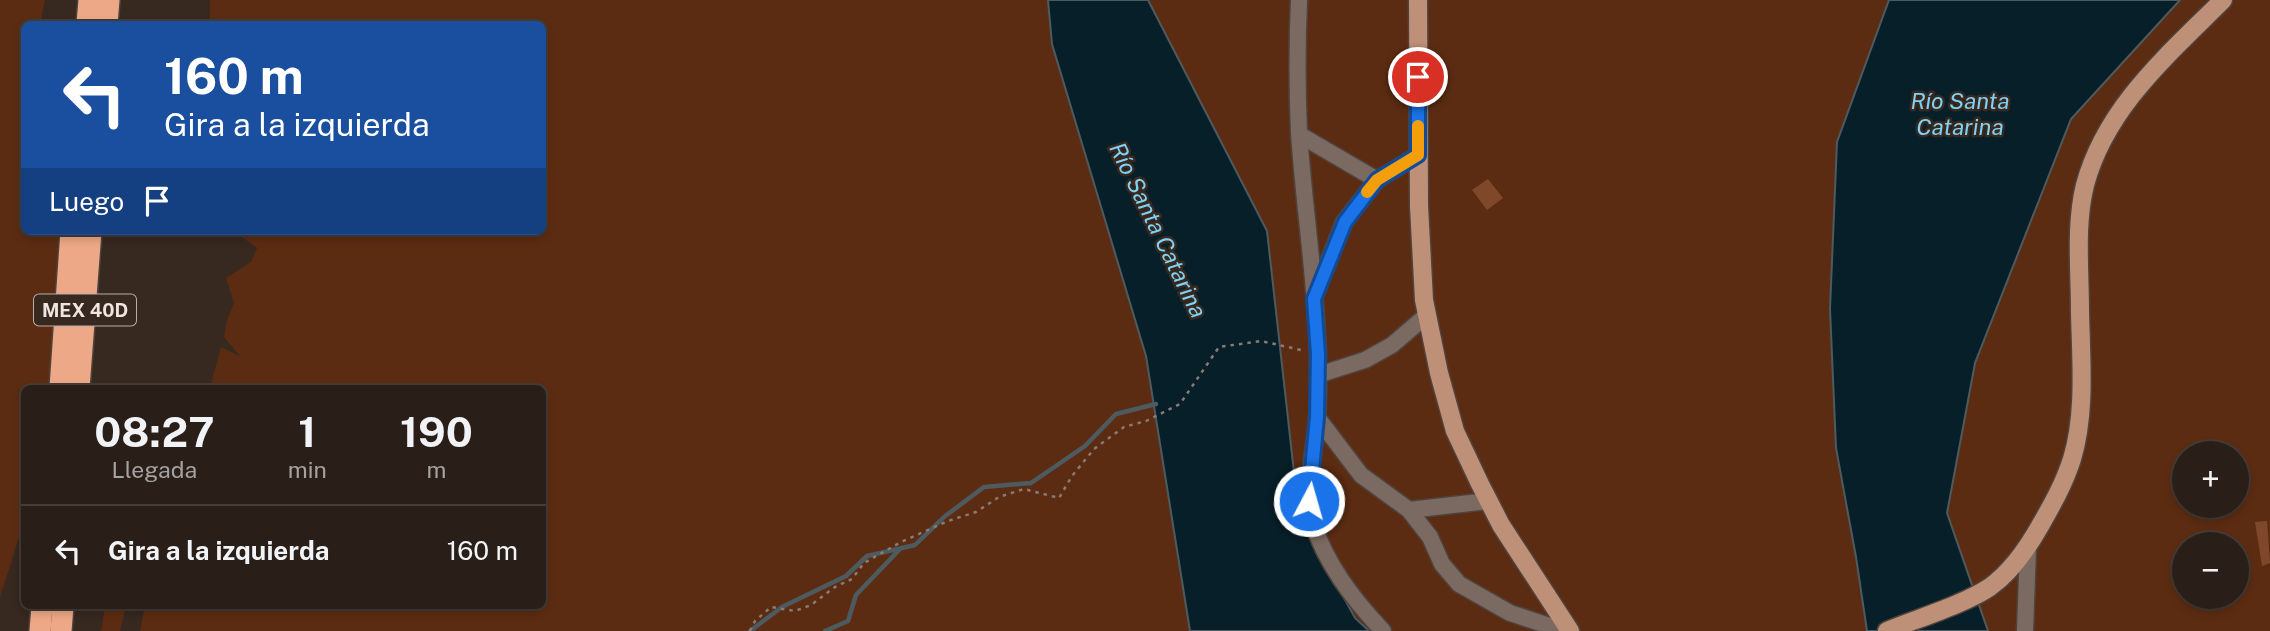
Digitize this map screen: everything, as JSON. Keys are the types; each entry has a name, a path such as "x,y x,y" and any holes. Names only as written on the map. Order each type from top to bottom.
{"highway":[{"path":"87,21 89,0"},
{"path":"107,21 109,0"},
{"name":"MEX 40D","path":"60,385 71,235"},
{"name":"MEX 40D","path":"79,385 91,235"},
{"path":"40,631 42,609"},
{"path":"61,631 63,609"}],"main road":[{"path":"1418,0 1418,155 1424,300 1439,373 1455,430 1488,501 1568,631"},
{"path":"1887,631 1990,587 2028,548 2060,492 2072,457 2080,411 2079,231 2085,186 2094,158 2115,116 2134,91 2223,0"}],"lane":[{"path":"1299,0 1296,72 1318,354 1317,417 1309,501 1321,544 1339,578 1383,631"},
{"path":"1300,135 1377,180"},
{"path":"1314,299 1345,222 1377,180 1418,155"},
{"path":"1318,374 1365,360 1392,345 1427,315"},
{"path":"1317,417 1362,475 1409,510 1430,537 1442,564 1459,584 1510,613 1568,631"},
{"path":"1409,510 1488,501"},
{"path":"2025,631 2028,548"}],"path":[{"path":"750,631 755,621 771,607 795,611 811,605 835,587 852,579 864,563 901,542 976,512 999,497 1024,489 1059,498 1072,476 1094,449 1124,427 1146,421 1180,404 1219,347 1261,341 1318,354"}],"shaded area":[{"path":"0,0 45,0 41,21 21,21 21,235 59,235 50,385 21,385 21,531 0,597"},
{"path":"210,0 2270,0 2270,631 140,631 144,609 546,609 546,385 211,385 221,347 240,356 224,337 234,303 226,278 251,262 257,248 237,235 546,235 546,21 210,21"},
{"path":"105,609 125,609 120,631 101,631"}],"water":[{"name":"Río Santa Catarina","path":"1048,0 1148,0 1267,231 1299,517 1355,618 1369,631 1190,631 1146,356 1052,44"},
{"name":"Río Santa Catarina","path":"1889,0 2180,0 2071,119 1975,363 1947,513 1988,631 1867,631 1836,448 1830,309 1837,142"}],"building":[{"path":"1488,179 1503,198 1487,210 1472,190"},
{"path":"2267,521 2270,563 2262,566 2255,522"}],"waterway":[{"path":"750,631 782,607 846,576 867,556 915,545 944,517 984,487 1031,483 1085,446 1116,414 1156,404"},
{"path":"825,631 848,621 856,595 899,550"}],"slow traffic":[{"path":"1367,192 1377,180 1418,155 1418,126"}],"route":[{"path":"1309,501 1317,417 1318,354 1314,299 1345,222 1377,180 1418,155 1418,77"}]}
